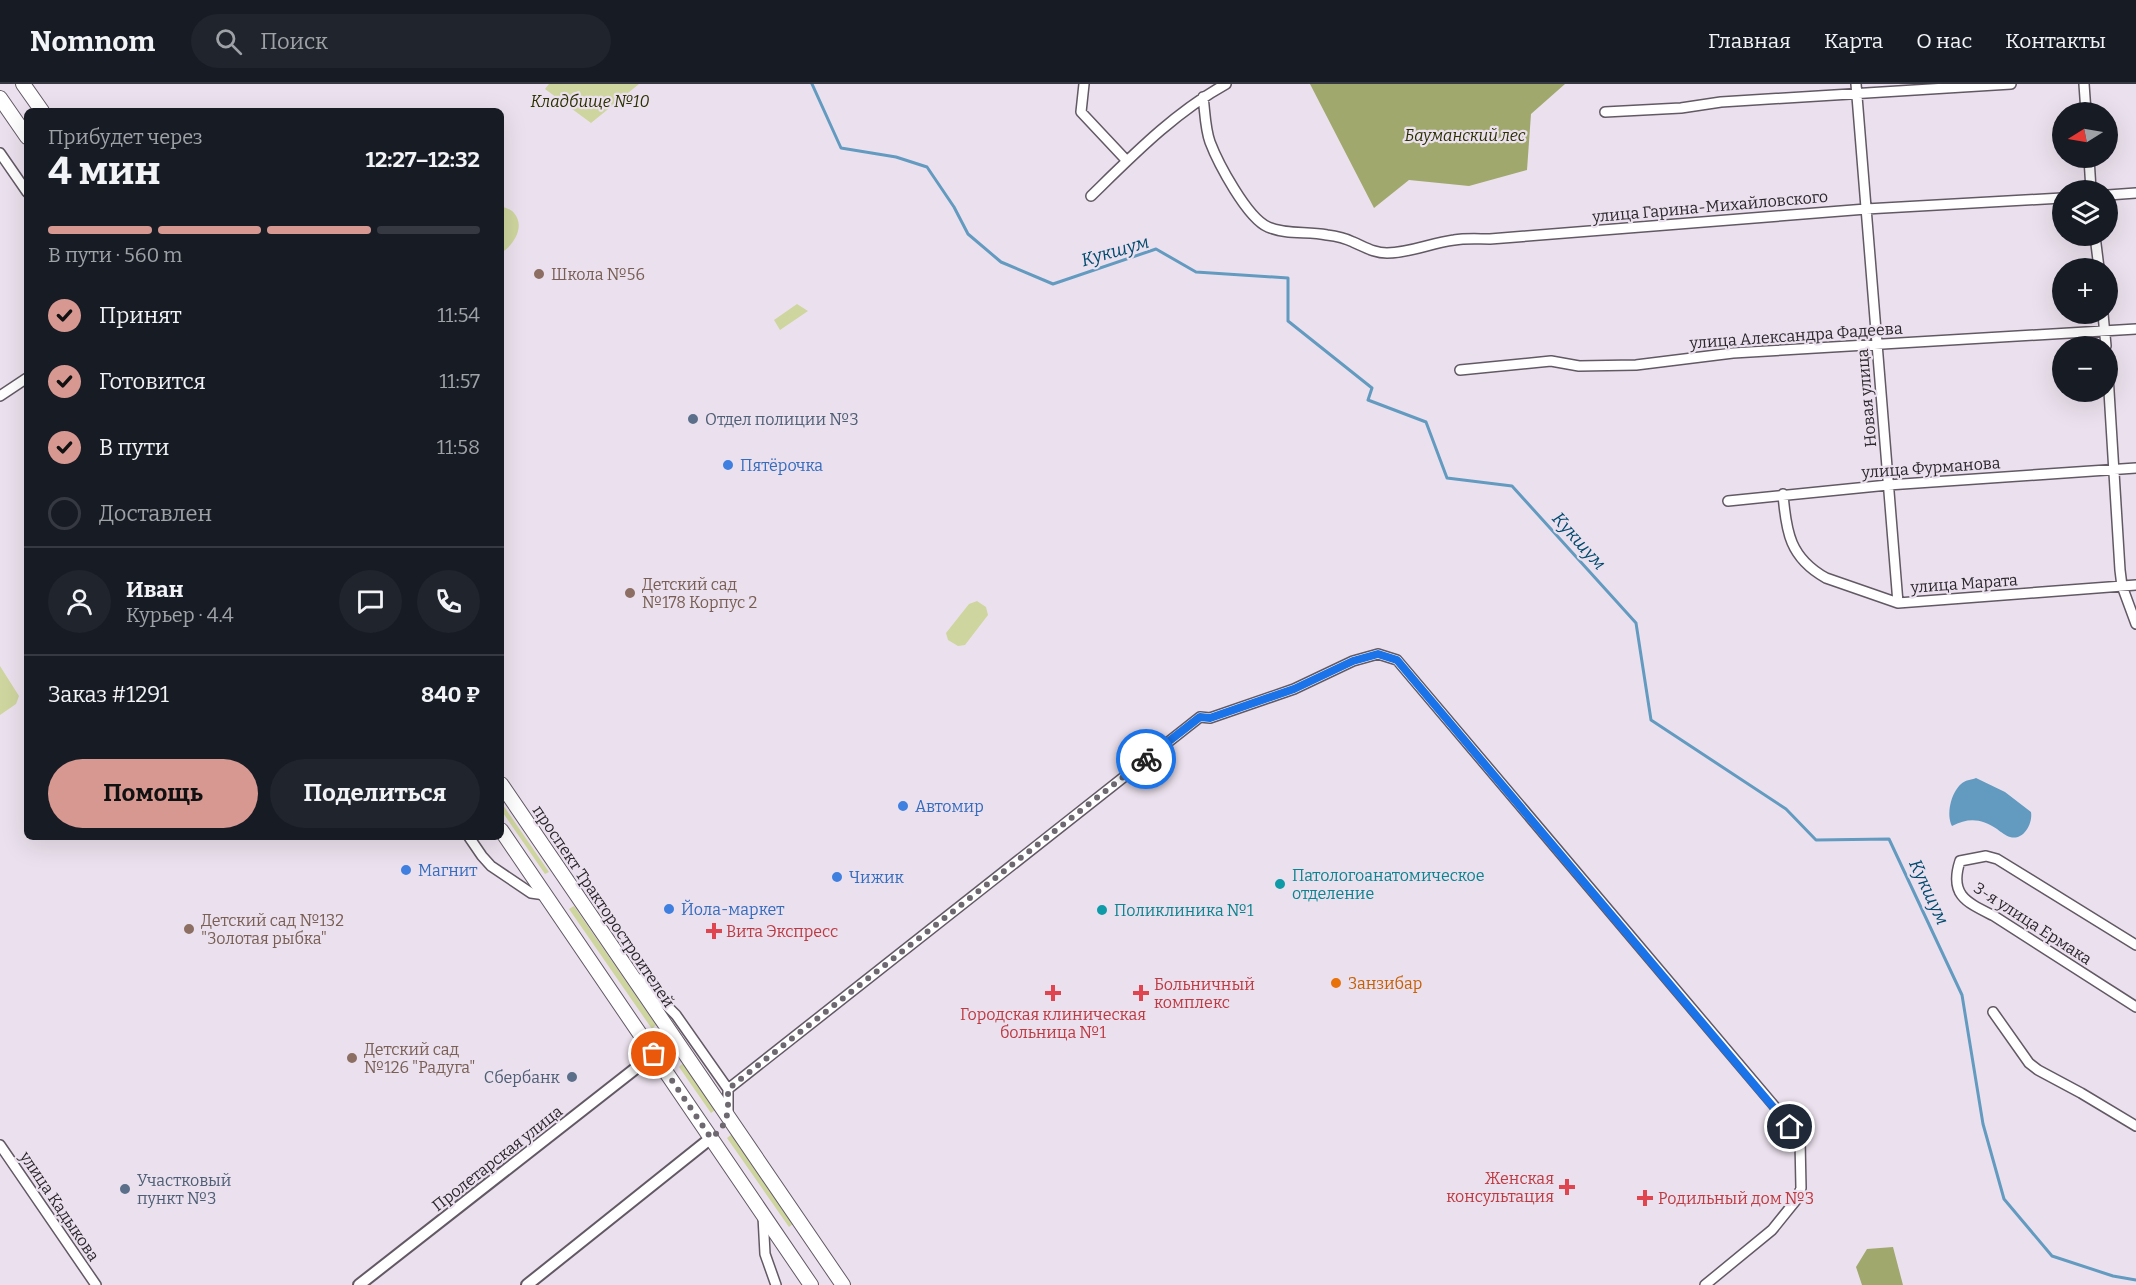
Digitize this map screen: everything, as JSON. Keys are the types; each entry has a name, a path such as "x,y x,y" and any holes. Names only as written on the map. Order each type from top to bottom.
{"main road":[{"path":"23,84 40,108"},
{"path":"0,98 24,133"},
{"name":"проспект Тракторостроителей","path":"504,788 843,1285"},
{"path":"504,834 811,1285"},
{"path":"654,1054 663,1049 681,1047"},
{"path":"711,1138 719,1131 728,1116"},
{"path":"785,1246 806,1231"}],"street":[{"path":"1084,84 1081,112 1127,160"},
{"path":"1091,196 1127,160 1192,103 1226,84"},
{"path":"1605,112 1682,108 1856,88 2011,84"},
{"path":"2084,84 2085,102"},
{"name":"Новая улица","path":"1856,88 1898,603"},
{"name":"улица Гарина-Михайловского","path":"1203,97 1207,132 1214,151 1245,206 1260,222 1288,232 1326,234 1351,241 1373,252 1387,253 1418,249 1452,240 1866,209 2052,199"},
{"path":"0,153 24,188"},
{"path":"2118,194 2136,193"},
{"path":"2104,324 2105,336"},
{"name":"улица Александра Фадеева","path":"1460,369 1551,362 1587,366 1636,365 1734,353 2136,329"},
{"path":"0,396 24,380"},
{"path":"2109,402 2122,586 2136,624"},
{"name":"улица Фурманова","path":"1728,501 1888,485 2136,468"},
{"name":"улица Марата","path":"1783,494 1785,523 1790,542 1799,558 1816,573 1826,578 1898,603 2136,585"},
{"path":"728,1089 1200,717 1210,718 1294,689 1353,661 1378,654 1397,660 1773,1105 1800,1140 1801,1188 1797,1199 1772,1230 1705,1285"},
{"path":"471,840 491,866 531,893 545,895"},
{"name":"3-я улица Ермака","path":"2136,945 1998,859 1986,856 1960,861 1956,885 1962,897 1969,904 1994,916 2136,1006"},
{"path":"624,963 676,1015 728,1089 728,1116"},
{"path":"1993,1012 2029,1063 2136,1126"},
{"name":"Пролетарская улица","path":"359,1285 654,1054"},
{"path":"527,1285 711,1138"},
{"name":"улица Кадыкова","path":"0,1145 96,1285"},
{"path":"762,1214 765,1254 776,1285"}],"green space":[{"name":"Кладбище №10","path":"549,84 639,84 591,123 545,89"},
{"name":"Бауманский лес","path":"1310,84 1565,84 1531,114 1527,170 1469,186 1409,180 1374,208"},
{"path":"504,207 513,212 519,224 514,241 504,251"},
{"path":"797,304 808,311 780,330 774,320"},
{"path":"977,601 986,607 988,615 965,645 958,646 948,640 946,633 969,604"},
{"path":"0,666 19,696 16,704 0,715"},
{"path":"504,806 549,872 545,874 504,814"},
{"path":"574,906 656,1025 652,1029 569,909"},
{"path":"683,1063 715,1110 711,1113 679,1067"},
{"path":"732,1134 794,1223 789,1227 727,1138"},
{"path":"1893,1247 1903,1285 1862,1285 1856,1267 1867,1249"}],"water":[{"path":"1976,778 2005,792 2031,812 2029,826 2023,834 2015,838 2010,837 1975,820 1964,821 1952,826 1949,816 1952,798 1957,788 1966,781"}],"waterway":[{"name":"Кукшум","path":"812,84 841,148 896,157 927,167 954,207 968,234 1001,262 1053,284 1156,249 1196,272 1288,278 1288,321 1372,388 1368,400 1426,422 1447,478 1512,486 1636,623 1651,720 1786,809 1816,840 1889,839 1962,995 1983,1124 2004,1199 2052,1256 2113,1276 2136,1280"}],"way so far":[{"path":"654,1054 711,1138 724,1125 728,1116 728,1089 1146,759"}],"place":[{"name":"Школа №56","path":"539,274"},
{"name":"Отдел полиции №3","path":"693,419"},
{"name":"Пятёрочка","path":"728,465"},
{"name":"Детский сад №178 Корпус 2","path":"630,593"},
{"name":"Автомир","path":"903,806"},
{"name":"Магнит","path":"406,870"},
{"name":"Чижик","path":"837,877"},
{"name":"Патологоанатомическое отделение","path":"1280,884"},
{"name":"Йола-маркет","path":"669,909"},
{"name":"Поликлиника №1","path":"1102,910"},
{"name":"Детский сад №132 \"Золотая рыбка\"","path":"189,929"},
{"name":"Вита Экспресс","path":"714,931"},
{"name":"Занзибар","path":"1336,983"},
{"name":"Городская клиническая больница №1","path":"1053,993"},
{"name":"Больничный комплекс","path":"1141,993"},
{"name":"Детский сад №126 \"Радуга\"","path":"352,1058"},
{"name":"Сбербанк","path":"572,1077"},
{"name":"Женская консультация","path":"1567,1187"},
{"name":"Участковый пункт №3","path":"125,1189"},
{"name":"Родильный дом №3","path":"1645,1198"}],"route":[{"path":"1146,759 1200,717 1210,718 1294,689 1353,661 1378,654 1397,660 1790,1127"}]}
